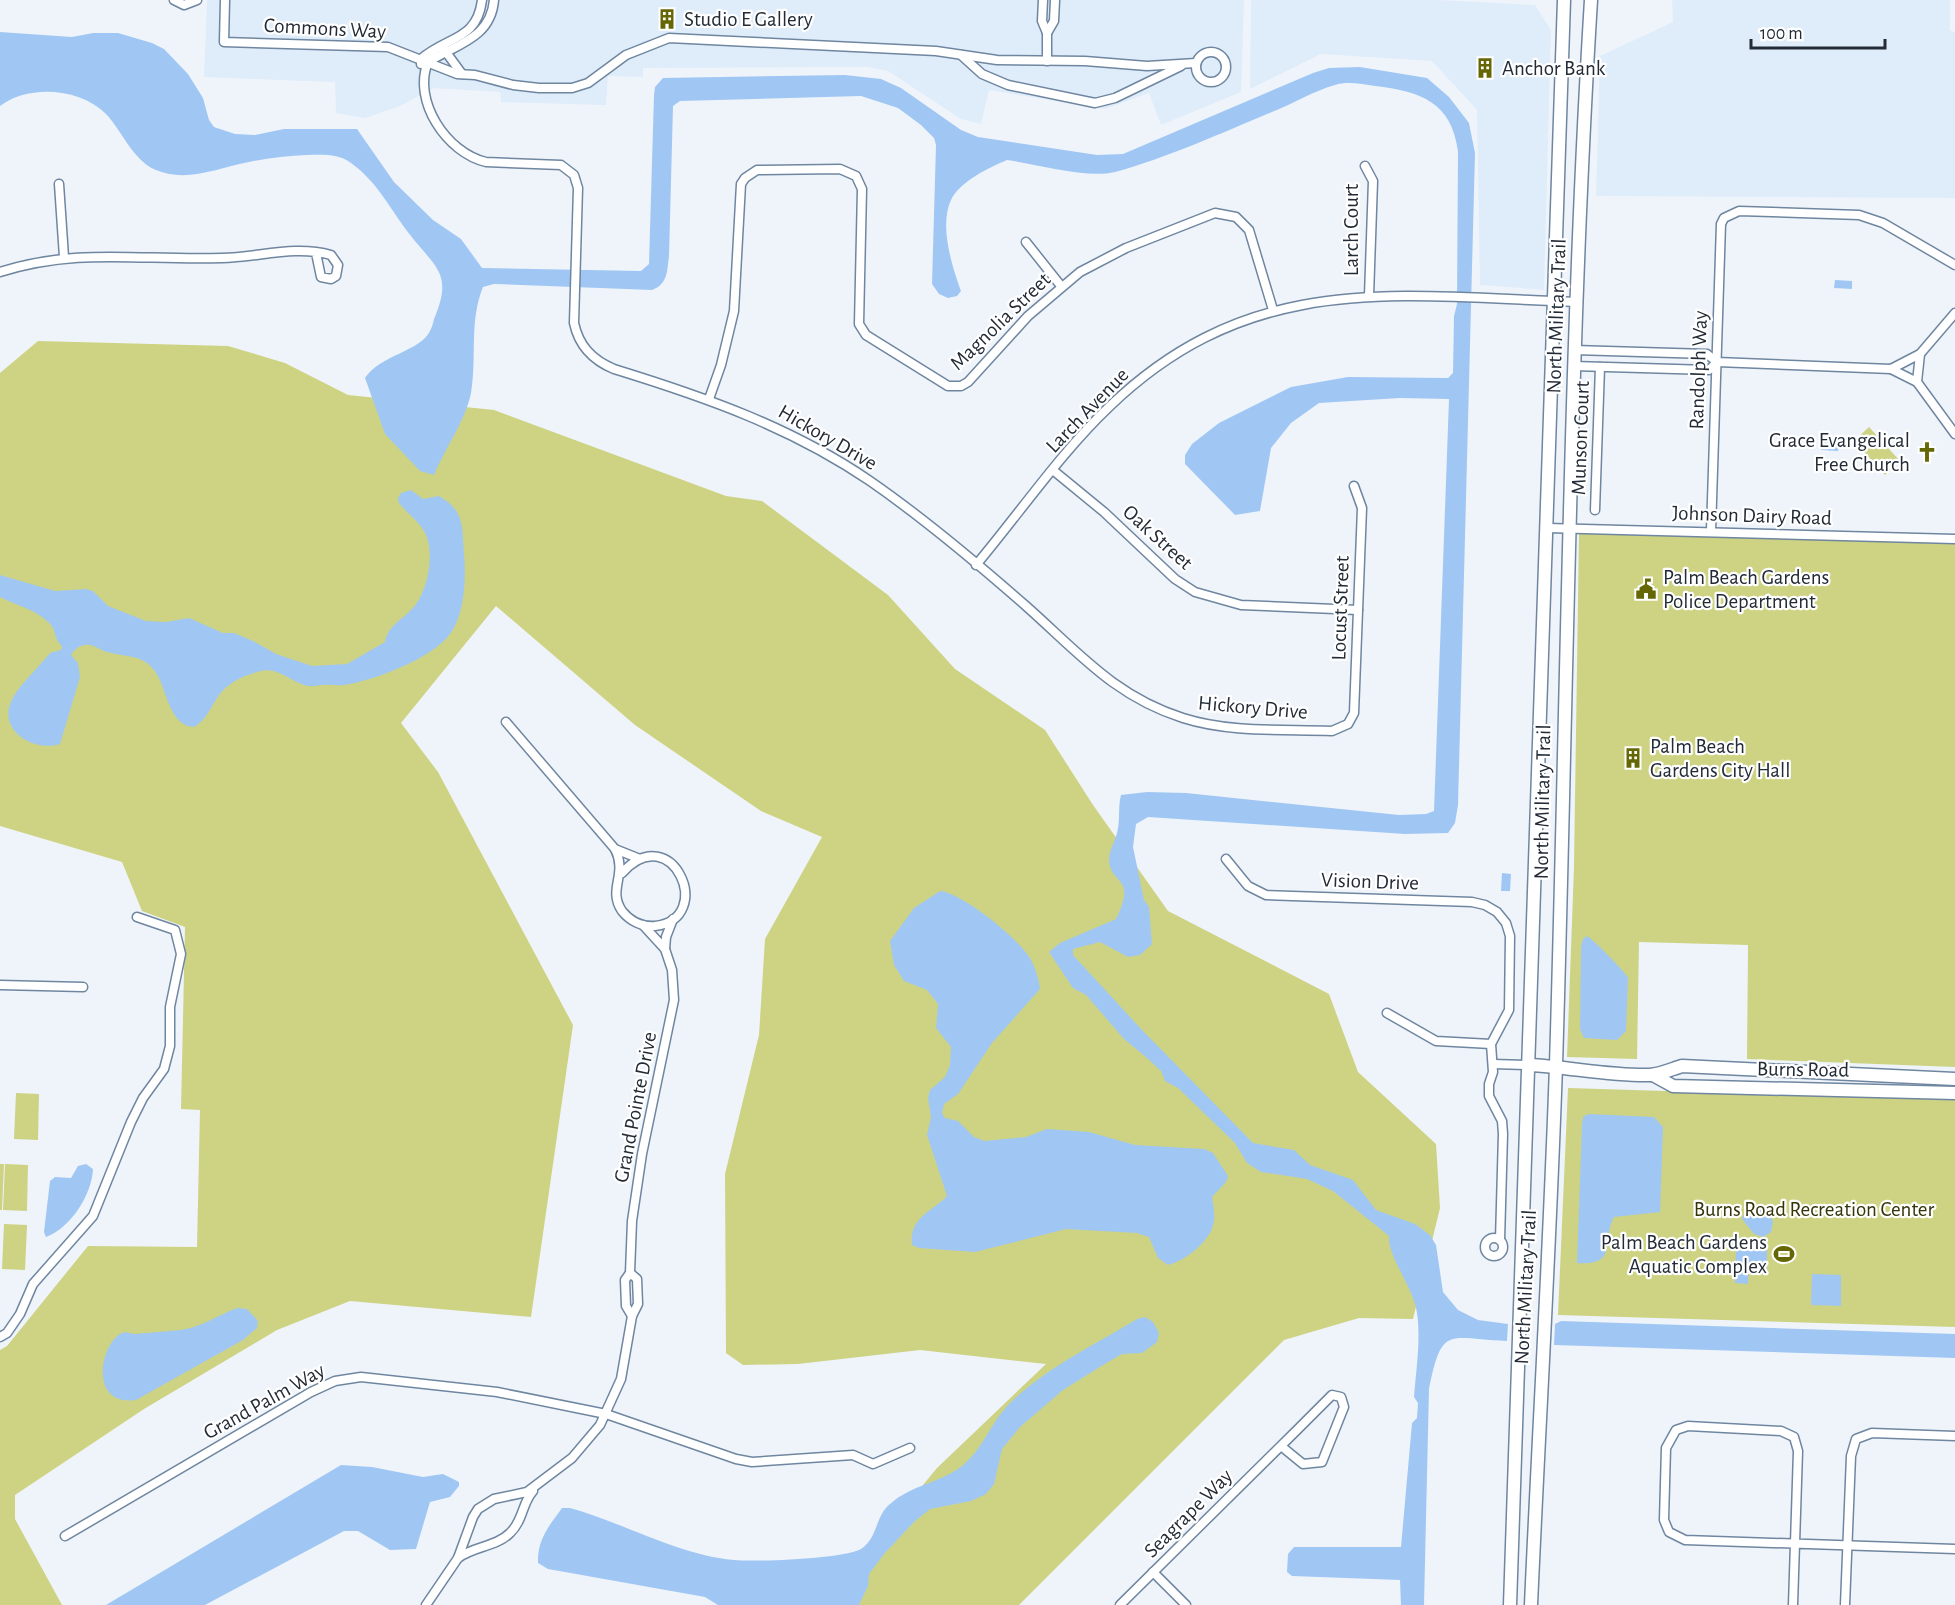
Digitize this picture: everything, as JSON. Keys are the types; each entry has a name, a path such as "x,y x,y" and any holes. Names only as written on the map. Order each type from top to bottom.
{"main road":[{"name":"North Military Trail","path":"1510,1605 1564,0"},
{"name":"North Military Trail","path":"1531,1605 1556,1066 1575,302 1591,0"},
{"name":"Burns Road","path":"1529,1065 1556,1066 1574,1071 1653,1075 1682,1066 1955,1079"},
{"name":"Burns Road","path":"1653,1075 1673,1086 1955,1093"}],"street":[{"path":"174,0 184,5 197,0"},
{"name":"Commons Way","path":"225,0 224,42 388,47 425,61 437,69 475,75 513,85 572,88 588,83 626,55 669,38 936,51 997,60 1147,66 1196,63"},
{"path":"425,61 474,26 480,15 482,0"},
{"path":"443,49 474,38 488,26 494,0"},
{"path":"1043,0 1042,21 1047,33 1047,61"},
{"path":"1047,33 1053,21 1055,0"},
{"path":"443,49 462,74"},
{"name":"Commons Way","path":"961,55 982,74 1008,85 1095,103 1115,98 1185,64"},
{"name":"Hickory Drive","path":"425,61 427,103 448,138 474,158 486,162 561,165 574,175 578,188 574,267 575,329 580,342 593,358 614,369 709,399 773,425 839,461 901,504 976,565 1024,605 1096,672 1116,687 1161,711 1218,726 1332,731 1342,728"},
{"name":"Larch Court","path":"1365,166 1373,181 1369,296"},
{"name":"Magnolia Street","path":"709,399 726,347 734,311 741,184 745,178 757,170 840,169 856,176 862,189 858,317 861,330 948,386 962,386 968,382 1013,331 1061,286 1110,255 1208,215 1221,213 1236,217 1249,230 1273,310"},
{"path":"58,184 64,257"},
{"name":"Randolph Way","path":"1711,531 1721,224 1728,213 1739,211 1859,215 1883,223 1955,265"},
{"path":"1026,242 1061,286"},
{"path":"0,272 64,257 228,258 296,249 315,254"},
{"name":"Larch Avenue","path":"976,565 1108,408 1145,375 1209,336 1273,310 1311,302 1369,296 1575,302"},
{"path":"1891,369 1920,354 1955,313"},
{"path":"1574,350 1707,354 1717,362 1891,369 1917,382 1955,434"},
{"path":"1917,382 1920,354"},
{"path":"1573,366 1709,370 1717,362"},
{"name":"Munson Court","path":"1595,510 1600,367"},
{"name":"Oak Street","path":"1053,471 1104,512 1175,579 1195,592 1240,605 1358,610"},
{"name":"Locust Street","path":"1342,728 1352,719 1354,712 1362,508 1354,486"},
{"name":"Johnson Dairy Road","path":"1547,528 1955,539"},
{"name":"Grand Pointe Drive","path":"507,722 615,849 622,873 616,890 620,908 634,922 642,925 665,949"},
{"name":"Grand Pointe Drive","path":"540,1483 572,1458 606,1414 621,1379 632,1316 626,1306 625,1280 630,1273 632,1221 642,1154 674,1000 672,970 665,949 666,937 685,898 682,875 664,859 640,859 615,849"},
{"path":"622,873 640,859"},
{"name":"Vision Drive","path":"1226,859 1248,886 1266,895 1479,903 1497,912 1506,923 1510,936 1509,1010 1491,1044"},
{"path":"0,1337 7,1333 20,1314 33,1284 93,1216 131,1122 143,1098 164,1069 170,1046 170,1008 181,954 175,930 138,917"},
{"path":"642,925 659,925 674,918"},
{"path":"0,985 83,987"},
{"path":"1387,1012 1436,1041 1491,1044 1493,1065 1489,1096 1502,1121 1503,1134 1500,1240"},
{"path":"1493,1065 1529,1065"},
{"name":"Grand Palm Way","path":"65,1536 311,1392 348,1378 374,1377 442,1385 606,1414 736,1459 752,1462 853,1455 873,1464 910,1448"},
{"name":"Seagrape Way","path":"1120,1605 1332,1395 1341,1397 1344,1407 1322,1462 1303,1464 1281,1446"},
{"path":"1793,1605 1795,1544 1798,1451 1794,1437 1781,1431 1688,1426 1676,1430 1671,1435 1666,1448 1664,1520 1669,1532 1685,1540 1795,1544 1848,1545 1955,1549"},
{"path":"1845,1605 1851,1456 1856,1439 1872,1433 1955,1436"},
{"path":"426,1605 458,1558 478,1509 494,1498 527,1492 540,1483"},
{"path":"458,1558 469,1551 495,1543 511,1533 518,1524 530,1495 540,1483"},
{"path":"1153,1572 1186,1605"}],"shaded area":[{"path":"207,0 1244,0 1241,92 1161,125 1149,93 1105,109 989,90 981,124 961,119 888,71 868,67 643,68 643,77 608,76 606,105 501,102 500,92 434,88 400,106 365,118 336,113 335,82 204,77"},
{"path":"1251,0 1439,0 1535,5 1551,30 1544,290 1480,285 1477,110 1432,61 1321,54 1250,89"},
{"path":"1672,0 1950,0 1950,31 1955,32 1955,198 1596,196 1600,56 1673,22"}],"green space":[{"path":"38,341 228,346 285,363 348,395 494,410 726,496 762,501 888,595 955,669 1045,730 1093,805 1168,911 1329,994 1358,1072 1436,1144 1440,1208 1413,1319 1359,1318 1284,1340 1019,1605 824,1605 937,1468 1046,1364 920,1350 798,1364 743,1365 726,1353 725,1174 759,1035 765,939 822,837 761,811 635,725 496,606 401,723 438,772 573,1025 531,1317 350,1301 277,1330 144,1409 15,1495 15,1519 62,1605 0,1605 0,1350 7,1346 88,1246 197,1247 200,1110 181,1109 185,927 142,911 122,862 0,826 0,373"},
{"path":"1869,427 1900,461 1885,475 1854,441"},
{"path":"1579,533 1955,544 1955,1067 1747,1059 1748,945 1639,942 1637,1059 1567,1057 1574,867"},
{"name":"Burns Road Recreation Center","path":"1568,1088 1955,1100 1955,1327 1558,1315"},
{"path":"16,1093 39,1094 38,1140 14,1139"},
{"path":"0,1164 4,1164 2,1210 0,1210"},
{"path":"5,1164 28,1165 27,1211 3,1210"},
{"path":"4,1224 27,1225 25,1270 2,1269"}],"water":[{"path":"0,32 72,37 93,33 118,33 152,43 164,49 188,74 203,98 209,120 214,127 235,134 255,135 284,129 357,129 394,182 433,220 461,239 482,268 641,271 649,264 654,95 655,87 663,78 845,75 881,79 901,88 961,130 978,137 1097,155 1123,154 1329,68 1360,67 1427,78 1449,97 1469,123 1475,153 1458,805 1455,823 1448,833 1405,834 1148,817 1136,824 1133,847 1144,900 1149,907 1152,944 1140,955 1128,957 1100,942 1073,949 1073,955 1142,1030 1253,1143 1294,1150 1310,1165 1353,1180 1376,1210 1415,1224 1430,1235 1436,1245 1443,1292 1458,1310 1478,1320 1508,1324 1507,1341 1460,1338 1444,1345 1438,1354 1429,1389 1424,1605 1401,1605 1400,1580 1292,1576 1287,1572 1288,1554 1294,1547 1401,1547 1412,1423 1417,1418 1418,1403 1414,1397 1418,1323 1415,1303 1392,1253 1389,1236 1333,1191 1307,1179 1261,1172 1247,1163 1235,1143 1178,1088 1165,1081 1161,1071 1124,1039 1086,995 1073,988 1049,952 1060,943 1116,919 1124,895 1121,882 1113,873 1109,859 1119,824 1121,795 1147,792 1186,793 1399,815 1426,814 1434,811 1449,399 1400,398 1319,403 1291,423 1271,448 1260,511 1235,515 1185,464 1185,455 1192,444 1219,423 1291,387 1348,377 1448,378 1453,373 1454,316 1457,304 1458,152 1455,135 1441,110 1431,102 1406,91 1344,83 1319,91 1174,153 1115,172 1091,174 1007,160 968,181 951,200 946,222 948,246 961,291 957,296 948,298 939,294 932,284 936,145 934,138 921,125 898,108 861,96 680,101 673,106 669,256 664,281 652,290 494,284 483,287 476,313 471,393 460,425 434,475 420,471 385,434 365,378 380,364 425,338 431,329 441,300 441,279 434,263 369,179 346,160 324,155 263,159 190,175 167,174 156,170 140,159 105,113 82,98 54,92 39,92 25,94 0,106"},
{"path":"1835,280 1852,281 1852,289 1834,288"},
{"path":"1821,442 1839,443 1838,451 1821,450"},
{"path":"411,490 423,499 439,496 454,508 461,521 465,564 462,606 455,626 442,643 417,660 370,679 341,685 310,686 277,672 264,670 257,672 227,687 205,717 194,727 185,725 173,713 158,677 144,661 84,645 77,648 71,655 78,663 80,677 60,744 51,746 31,743 15,732 10,724 8,714 16,692 50,653 61,650 62,646 51,625 43,618 31,610 0,597 0,575 55,591 86,589 93,591 108,606 146,621 166,622 189,618 223,633 234,633 276,654 312,666 347,664 385,642 392,628 411,610 422,594 430,561 428,539 421,527 399,503 398,498 401,493"},
{"path":"1502,873 1511,874 1510,891 1501,891"},
{"path":"940,891 962,900 1005,931 1027,953 1037,975 1040,989 992,1043 958,1094 944,1104 942,1113 945,1118 958,1121 974,1137 985,1141 1026,1137 1047,1129 1089,1132 1135,1145 1204,1149 1213,1153 1228,1176 1226,1182 1212,1197 1214,1218 1211,1231 1189,1255 1168,1265 1158,1258 1149,1237 1137,1233 1066,1229 975,1252 919,1248 912,1245 914,1228 918,1221 947,1196 927,1135 931,1117 928,1098 930,1090 945,1077 950,1065 951,1047 936,1028 938,1004 927,990 904,981 894,965 890,941 914,908"},
{"path":"1587,936 1628,978 1626,1031 1617,1040 1584,1038 1580,1029 1581,947 1583,939"},
{"path":"1588,1114 1654,1117 1663,1127 1660,1212 1614,1217 1604,1256 1590,1263 1577,1263 1582,1124 1583,1117"},
{"path":"86,1164 93,1169 89,1189 84,1199 64,1226 46,1237 44,1232 50,1181 55,1177 71,1178 78,1166"},
{"path":"1762,1206 1773,1221 1771,1232 1763,1237 1754,1234 1742,1219 1746,1209"},
{"path":"1767,1248 1767,1271 1749,1268 1748,1284 1735,1283 1736,1249 1763,1250"},
{"path":"1812,1274 1841,1275 1841,1306 1811,1305"},
{"path":"237,1308 247,1309 258,1321 257,1328 243,1340 136,1400 120,1399 110,1393 104,1384 104,1360 108,1348 122,1333 181,1330 203,1324"},
{"path":"1145,1317 1153,1322 1159,1333 1157,1342 1142,1353 1122,1354 1103,1365 1063,1390 1020,1427 1002,1449 994,1484 986,1494 971,1501 930,1509 915,1521 869,1574 868,1586 859,1605 718,1605 705,1597 548,1569 538,1563 542,1540 548,1527 562,1508 590,1514 692,1552 734,1560 761,1561 819,1557 861,1549 871,1539 885,1509 890,1504 907,1492 962,1466 976,1452 1002,1412 1022,1392 1070,1358 1137,1319"},
{"path":"1561,1321 1955,1334 1955,1358 1554,1345 1555,1324"},
{"path":"341,1465 372,1467 423,1477 443,1474 459,1482 459,1486 450,1497 430,1502 416,1549 390,1550 358,1531 344,1531 205,1605 106,1605"}],"place":[{"name":"Studio E Gallery","path":"667,19"},
{"name":"Anchor Bank","path":"1485,68"},
{"name":"Grace Evangelical Free Church","path":"1927,452"},
{"name":"Palm Beach Gardens Police Department","path":"1646,589"},
{"name":"Palm Beach Gardens City Hall","path":"1633,758"},
{"name":"Palm Beach Gardens Aquatic Complex","path":"1784,1254"}]}
